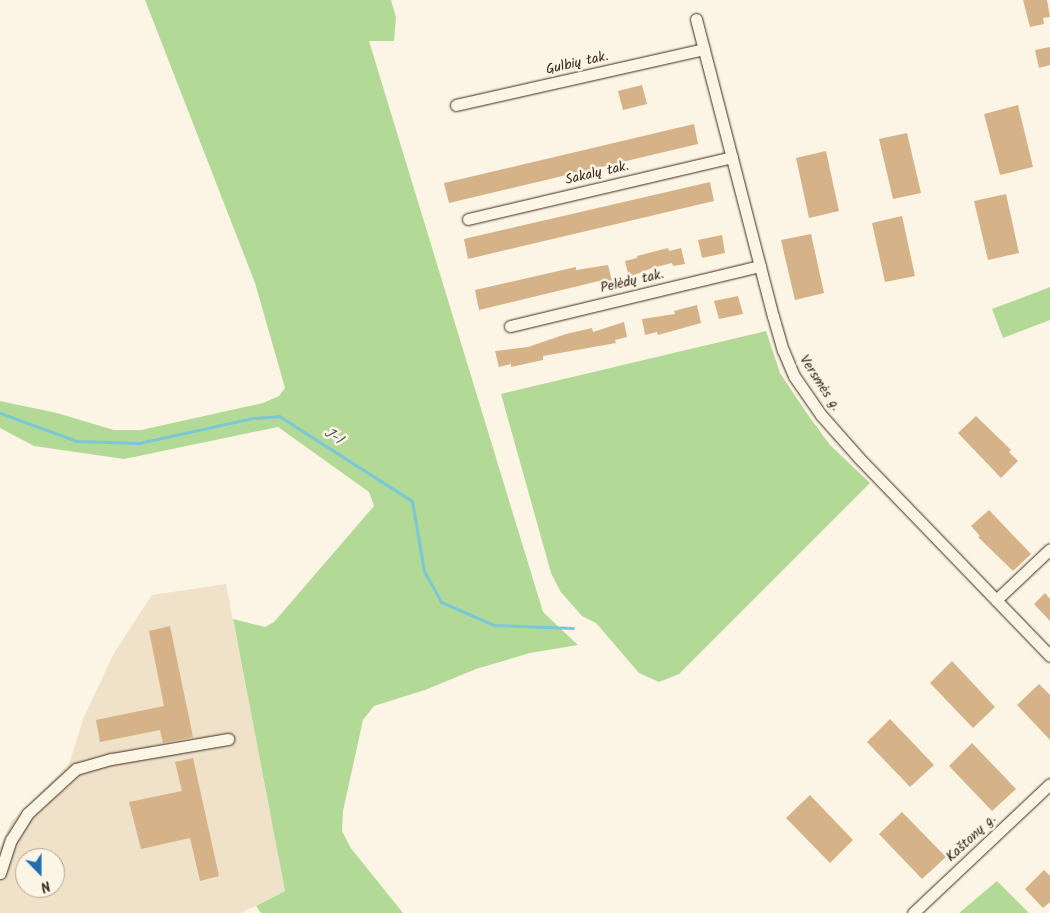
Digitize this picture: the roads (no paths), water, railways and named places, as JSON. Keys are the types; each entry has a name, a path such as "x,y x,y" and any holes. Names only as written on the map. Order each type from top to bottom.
{"street":[{"name":"Versmės g.","path":"696,19 783,350 794,376 821,415 1050,656"},
{"name":"Gulbių tak.","path":"456,105 704,49"},
{"name":"Sakalų tak.","path":"468,219 732,157"},
{"name":"Pelėdų tak.","path":"510,326 760,266"},
{"path":"996,600 1050,549"},
{"path":"0,873 12,840 27,814 76,769 112,759 228,739"},
{"name":"Kaštonų g.","path":"913,913 1050,784"}],"waterway":[{"name":"J-1","path":"0,413 77,441 139,443 253,418 279,416 412,501 424,571 441,602 494,625 573,628"}]}
